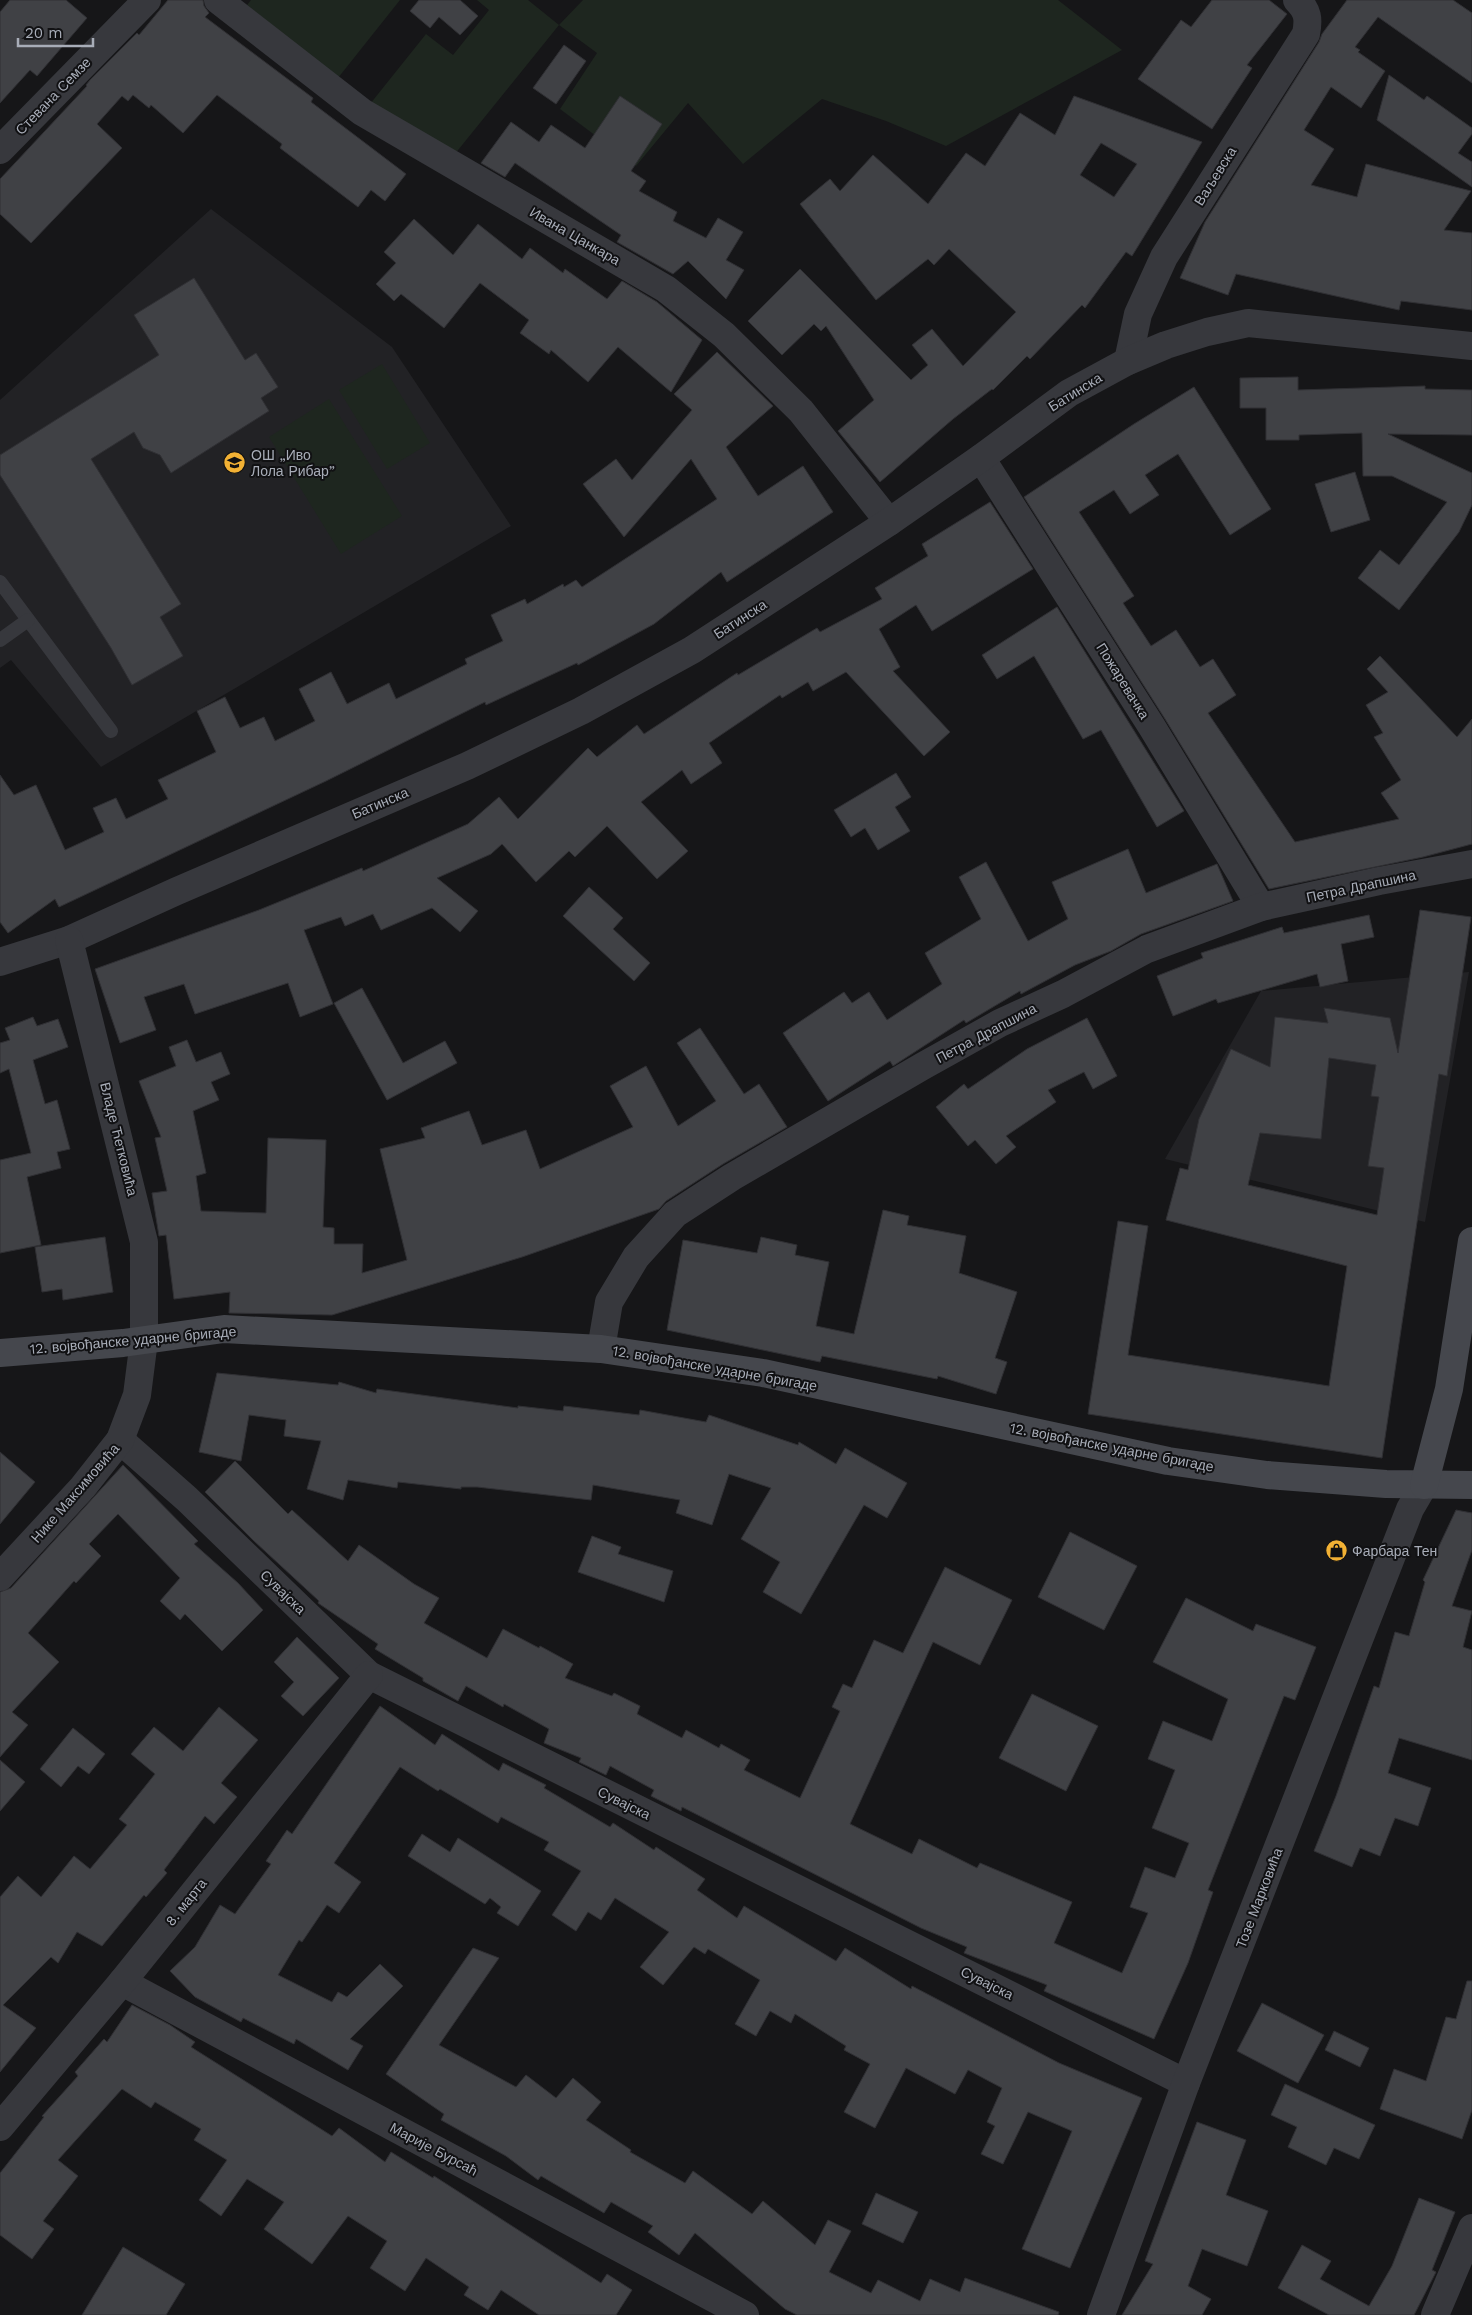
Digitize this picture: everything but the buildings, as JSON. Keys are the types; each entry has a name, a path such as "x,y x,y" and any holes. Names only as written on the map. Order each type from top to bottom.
{"main road":[{"path":"1424,1485 1449,1389 1472,1241"},
{"name":"12. војвођанске ударне бригаде","path":"0,1353 144,1340 224,1329 601,1349 763,1373 1168,1461 1267,1475 1386,1484 1472,1484"}],"street":[{"name":"Стевана Семзе","path":"0,150 147,0"},
{"name":"Ивана Цанкара","path":"218,0 362,112 666,289 724,335 801,411 889,522"},
{"name":"Ваљевска","path":"1128,361 1138,314 1164,257 1306,34 1309,20 1305,7 1297,0"},
{"name":"Батинска","path":"0,962 69,940 177,891 467,766 581,711 692,650 889,522 981,458 1069,393 1128,361 1174,342 1248,323 1472,346"},
{"name":"Пожаревачка","path":"981,458 1152,727 1261,907"},
{"name":"Петра Драпшина","path":"601,1349 609,1302 636,1257 675,1214 732,1177 1000,1023 1062,994 1148,948 1261,907 1379,881 1472,864"},
{"name":"Владе Ћетковића","path":"69,940 144,1242 144,1340"},
{"name":"Нике Максимовића","path":"0,1577 83,1487 120,1440 137,1395 144,1340"},
{"name":"Сувајска","path":"120,1440 187,1499 369,1675 1186,2083"},
{"name":"Тозе Марковића","path":"1101,2315 1186,2083 1410,1509 1424,1485"},
{"name":"8. марта","path":"0,2127 122,1982 369,1675"},
{"name":"Марије Бурсаћ","path":"122,1982 745,2315"},
{"path":"1435,2315 1472,2228"}],"lane":[{"path":"0,582 111,731"},
{"path":"0,640 28,620"}],"shaded area":[{"path":"251,0 400,0 338,78 247,5"},
{"path":"477,0 528,0 559,25 446,165 370,104 426,34 453,55 489,10"},
{"path":"583,0 1058,0 1122,50 946,146 886,121 822,99 743,164 688,103 636,166 560,109 597,53 559,25"},
{"name":"ОШ „Иво Лола Рибар”","path":"211,209 392,347 511,526 101,767 11,660 0,668 0,400"},
{"path":"382,364 430,443 387,469 339,390"},
{"path":"329,399 402,516 341,554 269,437"},
{"path":"1469,972 1425,1222 1165,1159 1261,991"}],"place":[{"name":"ОШ „Иво Лола Рибар”","path":"235,463"},
{"name":"Фарбара Тен","path":"1336,1551"}]}
